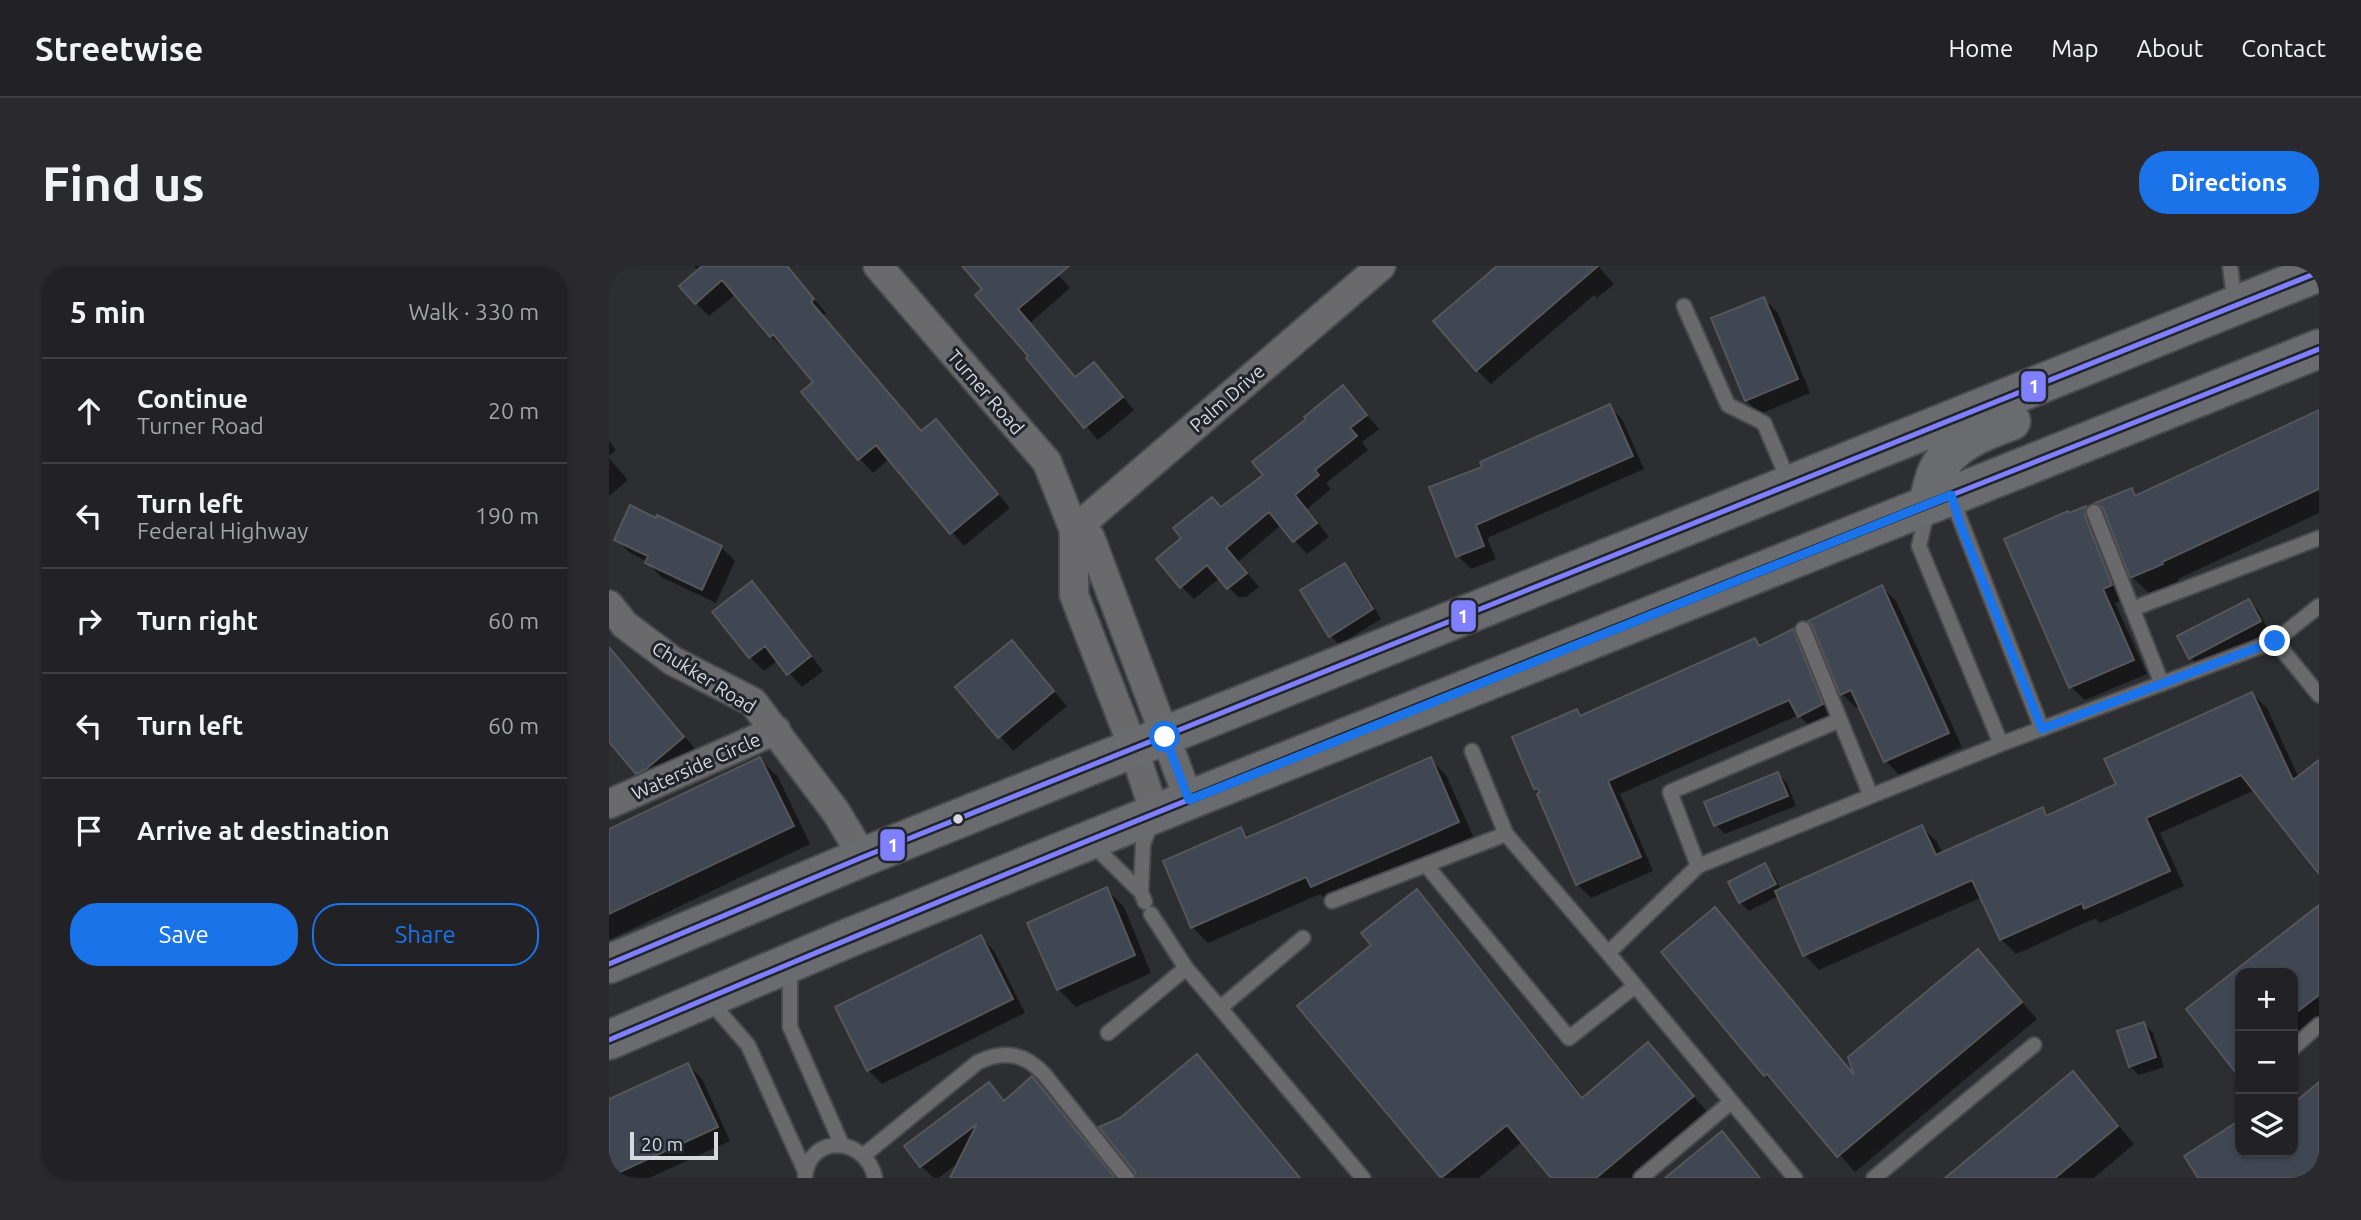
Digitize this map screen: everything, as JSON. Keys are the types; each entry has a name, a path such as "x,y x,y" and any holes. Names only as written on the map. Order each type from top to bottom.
{"main road":[{"path":"609,964 863,858 2308,277"},
{"path":"1940,500 1938,468 1956,447 1980,433 2291,307 2308,277"},
{"path":"609,1040 790,962 1172,807 2319,349"}],"street":[{"name":"Turner Road","path":"879,266 1047,462 1074,530 1090,537 1149,744 1172,807"},
{"name":"Palm Drive","path":"1074,530 1381,266"},
{"name":"Chukker Road","path":"609,605 625,625 673,661 753,702 836,812 863,858"},
{"name":"Waterside Circle","path":"611,799 776,730"}],"lane":[{"path":"2229,266 2235,306"},
{"path":"1684,306 1728,405 1763,423 1790,484"},
{"path":"2001,744 1919,546 1940,500 1962,529 2042,729"},
{"path":"2094,512 2162,684"},
{"path":"2132,609 2319,538"},
{"path":"1608,953 1697,866 2001,744 2275,641 2319,606"},
{"path":"1803,629 1871,796"},
{"path":"2275,641 2319,695"},
{"path":"1697,866 1669,792 1840,720"},
{"path":"1472,751 1506,834 1795,1178"},
{"path":"1146,902 1143,844 1172,807"},
{"path":"1332,901 1506,834"},
{"path":"1089,841 1146,902 1186,968 1363,1178"},
{"path":"1426,865 1569,1038 1636,986"},
{"path":"1220,1008 1303,939"},
{"path":"790,962 790,1027 842,1144"},
{"path":"1108,1033 1186,968"},
{"path":"707,998 748,1045 805,1175"},
{"path":"2298,1044 2319,1025"},
{"path":"1874,1178 2034,1045"},
{"path":"864,1155 978,1062 1006,1053 1021,1056 1044,1074 1127,1178"},
{"path":"1641,1178 1731,1102"},
{"path":"805,1175 810,1160 818,1152 842,1144 864,1155 871,1165 874,1178"}],"building":[{"path":"702,266 787,266 814,299 811,302 921,431 936,419 998,494 950,534 876,445 858,460 801,392 813,382 773,334 770,337 722,280 695,304 679,286"},
{"path":"962,266 1069,266 1018,309 1075,377 1094,362 1123,397 1084,428 1026,358 1028,356 975,295 982,289"},
{"path":"1497,266 1598,266 1476,371 1433,321"},
{"path":"1764,297 1798,379 1745,401 1711,318"},
{"path":"1343,385 1367,415 1350,428 1357,436 1315,470 1319,475 1295,495 1317,523 1293,542 1269,512 1226,548 1247,573 1227,589 1207,565 1180,588 1156,559 1181,538 1173,528 1212,497 1221,507 1263,475 1252,462"},
{"path":"1610,404 1633,456 1476,525 1484,546 1456,557 1429,487 1482,467 1480,462"},
{"path":"2319,410 2319,489 2130,578 2103,508 2095,503 2132,488 2135,496"},
{"path":"630,505 722,546 702,590 645,563 648,556 614,540"},
{"path":"2086,506 2085,516 2112,585 2103,589 2134,660 2069,688 2004,539"},
{"path":"1345,563 1373,609 1329,637 1300,590"},
{"path":"752,581 811,656 787,675 765,646 749,658 712,612"},
{"path":"1882,585 1949,733 1884,762 1851,690 1840,695 1808,621"},
{"path":"2249,599 2261,621 2189,659 2177,636"},
{"path":"1793,629 1823,704 1798,717 1789,700 1608,781 1641,857 1576,885 1537,794 1540,792 1537,788 1534,789 1512,737 1577,709 1580,716 1755,638 1759,646"},
{"path":"1012,640 1054,691 998,738 955,687"},
{"path":"609,647 684,737 646,769 636,774 609,742"},
{"path":"2252,692 2293,780 2319,760 2319,874 2241,775 2146,818 2170,871 2084,909 2082,903 2000,940 1972,880 1803,956 1775,891 1922,825 1936,855 2043,807 2046,816 2116,784 2104,759"},
{"path":"760,757 794,826 609,914 609,829"},
{"path":"1431,757 1459,822 1311,887 1306,877 1191,928 1163,861 1241,827 1246,838"},
{"path":"1778,772 1788,796 1714,826 1704,802"},
{"path":"1765,863 1776,884 1739,903 1728,882"},
{"path":"1107,887 1135,955 1057,990 1027,923"},
{"path":"1417,889 1582,1098 1648,1042 1694,1096 1596,1178 1551,1178 1507,1125 1441,1178 1297,1006 1371,945 1361,933"},
{"path":"2319,905 2319,995 2298,1011 2298,968 2238,968"},
{"path":"1715,907 1854,1075 1848,1057 1978,949 2022,1002 1837,1157 1767,1074 1764,1076 1661,952"},
{"path":"981,935 1013,999 867,1071 835,1007"},
{"path":"2235,971 2235,1072 2186,1009"},
{"path":"2144,1022 2156,1057 2129,1067 2117,1031"},
{"path":"1197,1054 1300,1178 1136,1178 1135,1172 1099,1127 1120,1118"},
{"path":"688,1063 718,1127 609,1177 609,1099"},
{"path":"2073,1071 2118,1126 2055,1178 1945,1178"},
{"path":"1032,1076 1115,1178 950,1178 977,1124 920,1167 904,1146 989,1082 1004,1101"},
{"path":"2319,1082 2319,1178 2198,1178 2184,1156 2235,1123 2235,1157 2298,1157 2298,1100"},
{"path":"1722,1131 1760,1178 1665,1178"}],"transit line":[{"name":"1","path":"609,964 863,857 2319,272"},
{"name":"1","path":"609,1040 1035,862 2319,349"}],"route":[{"path":"1165,737 1189,800 1951,495 2042,729 2275,641"}]}
